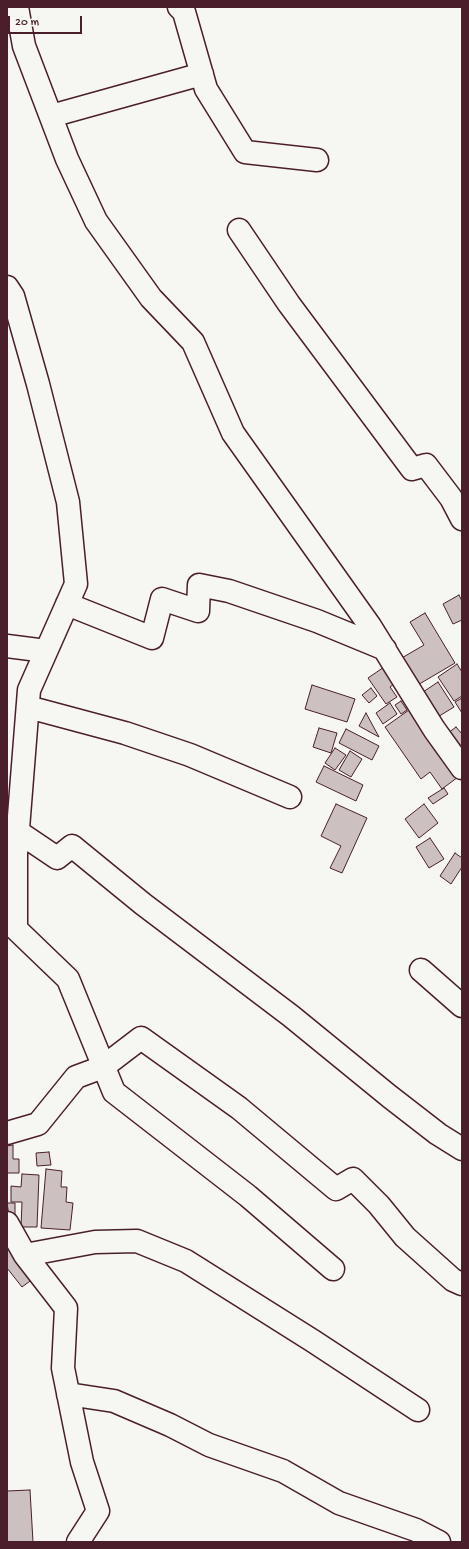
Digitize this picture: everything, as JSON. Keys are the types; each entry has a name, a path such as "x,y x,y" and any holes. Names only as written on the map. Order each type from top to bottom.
{"street":[{"path":"17,7 24,46 67,159 96,221 150,298 194,342 233,432 385,649 434,729 462,768"},
{"path":"179,7 184,12 206,89 245,152 317,160"},
{"path":"51,116 202,74"},
{"path":"238,230 289,304 412,469 426,466 451,498 462,519"},
{"path":"7,287 13,296 38,384 68,502 76,584 29,690 16,854 16,929 68,979 114,1092 248,1196 333,1269"},
{"path":"67,604 152,638 162,599 198,611 199,585 229,591 318,621 385,649"},
{"path":"7,646 46,651"},
{"path":"28,707 125,733 190,755 290,798"},
{"path":"18,831 57,858 72,846 150,909 291,1016 395,1101 438,1134 462,1149"},
{"path":"420,970 462,1006"},
{"path":"7,1133 38,1124 76,1077 103,1067 141,1038 239,1108 336,1188 353,1179 379,1205 405,1237 453,1280 462,1284"},
{"path":"7,1223 25,1255 66,1308 63,1368 82,1462 98,1511 78,1542"},
{"path":"25,1255 94,1242 137,1241 186,1261 313,1341 418,1410"},
{"path":"68,1394 114,1401 170,1425 209,1445 283,1471 339,1503 416,1530 439,1542"}],"building":[{"path":"459,595 462,601 462,620 453,624 443,604"},
{"path":"425,613 455,663 416,686 400,659 424,645 410,622"},
{"path":"390,663 401,679 390,687 397,697 386,704 368,678"},
{"path":"457,664 462,672 462,696 454,701 438,677"},
{"path":"438,682 454,707 436,718 420,694"},
{"path":"312,685 355,699 347,722 305,709"},
{"path":"371,688 377,696 369,703 362,695"},
{"path":"462,698 462,713 455,702"},
{"path":"401,701 407,710 401,714 395,705"},
{"path":"390,703 397,714 383,724 376,713"},
{"path":"416,705 462,774 442,789 430,772 421,779 385,727"},
{"path":"366,713 379,737 359,726"},
{"path":"456,727 462,734 462,764 443,737"},
{"path":"319,728 337,733 331,753 313,747"},
{"path":"346,729 379,746 372,760 339,743"},
{"path":"335,748 346,755 335,770 325,763"},
{"path":"350,751 362,759 351,777 339,770"},
{"path":"324,766 363,785 356,801 316,782"},
{"path":"444,788 448,794 433,804 428,798"},
{"path":"336,804 367,818 342,873 330,868 341,846 321,836"},
{"path":"424,804 438,823 419,838 405,819"},
{"path":"430,838 444,859 429,868 416,847"},
{"path":"455,853 462,858 462,867 451,884 440,876"},
{"path":"13,1145 13,1159 19,1159 19,1173 7,1173 7,1146"},
{"path":"49,1152 51,1165 37,1166 36,1153"},
{"path":"46,1169 62,1171 61,1187 67,1187 66,1202 73,1203 70,1230 41,1228"},
{"path":"22,1174 39,1175 37,1227 21,1227 22,1202 11,1202 11,1186 21,1187"},
{"path":"7,1203 15,1203 15,1216 9,1216"},
{"path":"7,1237 37,1276 22,1287 7,1268"},
{"path":"30,1490 33,1542 7,1542 7,1491"}]}
